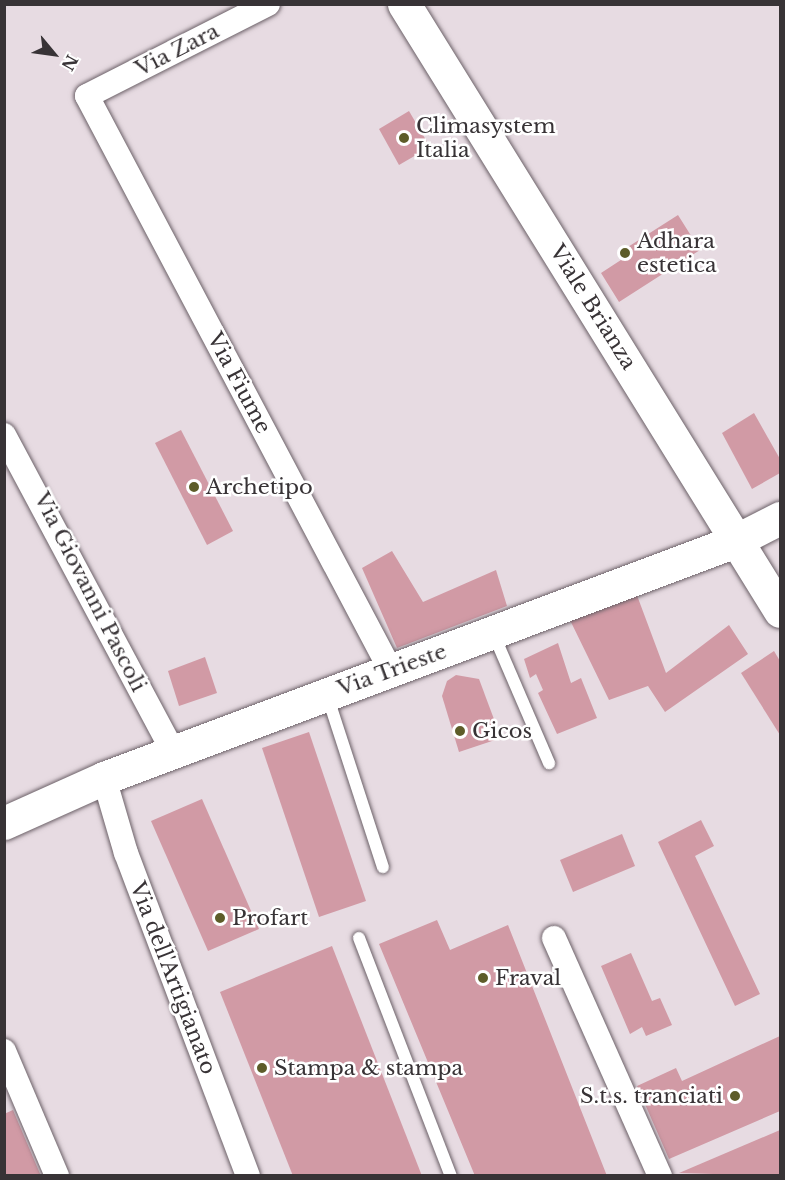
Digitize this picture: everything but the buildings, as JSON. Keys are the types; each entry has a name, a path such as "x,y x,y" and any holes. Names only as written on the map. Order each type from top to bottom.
{"street":[{"name":"Via Zara","path":"87,96 268,4"},
{"name":"Viale Brianza","path":"404,4 780,611"},
{"name":"Via Fiume","path":"87,96 391,671"},
{"name":"Via Giovanni Pascoli","path":"4,435 173,751"},
{"name":"Via Trieste","path":"4,823 104,778 737,540 780,518"},
{"name":"Via dell'Artigianato","path":"104,778 126,853 248,1176"},
{"path":"554,938 660,1176"},
{"path":"4,1051 57,1176"}],"lane":[{"path":"493,632 549,764"},
{"path":"327,694 382,867"},
{"path":"359,938 451,1176"}],"place":[{"name":"Climasystem Italia","path":"404,138"},
{"name":"Adhara estetica","path":"625,253"},
{"name":"Archetipo","path":"194,487"},
{"name":"Gicos","path":"460,731"},
{"name":"Profart","path":"220,918"},
{"name":"Fraval","path":"483,978"},
{"name":"Stampa & stampa","path":"262,1068"},
{"name":"S.t.s. tranciati","path":"735,1096"}]}
